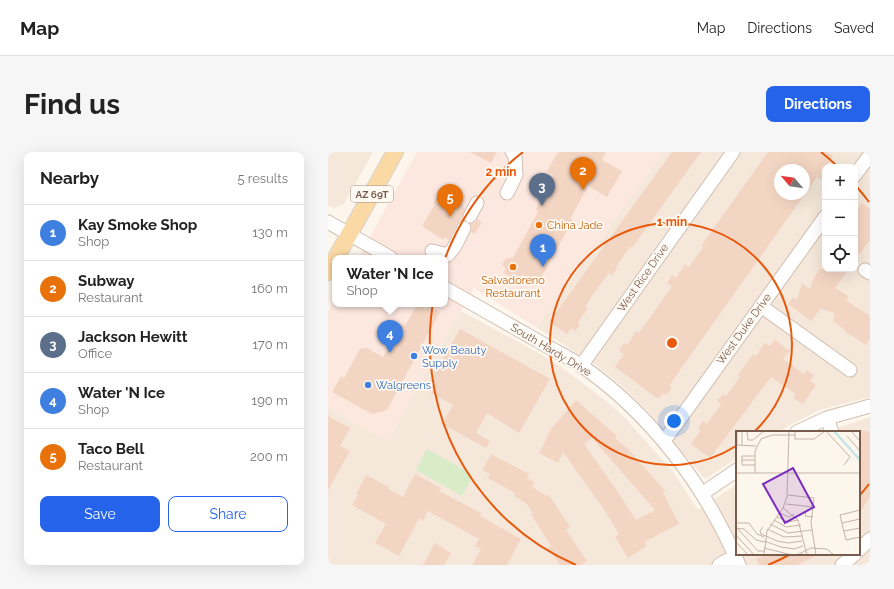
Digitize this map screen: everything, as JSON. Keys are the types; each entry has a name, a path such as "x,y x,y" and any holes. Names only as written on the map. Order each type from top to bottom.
{"main road":[{"name":"AZ 69T","path":"338,255 395,152"}],"street":[{"path":"507,193 516,175 515,155 512,152"},
{"name":"West Rice Drive","path":"581,366 733,152"},
{"path":"858,171 870,154 867,152"},
{"path":"470,216 477,203"},
{"name":"West Duke Drive","path":"664,441 822,221"},
{"path":"328,222 386,255"},
{"path":"432,252 448,255 455,246 464,228"},
{"name":"South Hardy Drive","path":"448,290 581,366 631,407 664,441 682,463 703,493 736,554"},
{"path":"761,306 850,370"},
{"path":"799,431 827,418 870,406"},
{"path":"827,418 832,431"},
{"path":"703,493 736,471"},
{"path":"860,549 870,539"},
{"path":"719,565 736,554"},
{"path":"842,565 854,555"}],"shaded area":[{"path":"328,152 373,152 344,204 334,208 328,206"},
{"path":"417,152 664,152 536,327 474,288 387,441 328,408 328,311 332,304 332,307 448,307 448,255 360,255"},
{"path":"664,152 870,152 870,397 819,410 779,431 736,431 736,459 705,479 646,409 621,385 596,365 536,327"},
{"path":"461,311 537,352 561,367 610,404 628,421 673,472 698,510 736,485 736,555 860,555 860,431 829,431 870,417 870,565 328,565 328,408 387,441"}],"green space":[{"path":"427,449 473,475 462,496 416,470"}],"building":[{"path":"470,152 497,152 491,163"},
{"path":"558,152 606,152 602,160 622,171 607,197 588,186 570,219 573,220 538,283 522,275 517,280 503,273 506,269 502,265 506,258 513,258 538,212 536,209 554,175 547,171"},
{"path":"672,152 701,152 632,248 630,247 616,267 617,268 612,276 609,273 594,293 585,307 588,308 578,322 580,324 575,331 571,328 567,334 549,322"},
{"path":"768,152 827,152 833,156 827,164 822,164 822,180 817,177 810,187 810,164 774,164 774,200 801,200 669,386 672,388 667,395 663,393 658,399 615,367 624,354 619,350 624,343 627,345 636,331 639,333 672,286 667,283 672,275 676,278 685,264 689,267 703,247 701,246"},
{"path":"440,192 463,205 462,207 465,208 462,216 463,220 457,224 449,240 444,237 443,240 422,226"},
{"path":"862,203 870,209 870,240 858,256 858,236 858,208"},
{"path":"477,219 482,222 475,234 471,232 471,224 475,223"},
{"path":"820,269 822,269 822,272 847,272 835,288 848,296 847,301 870,316 870,339 866,345 844,331 845,330 833,321 835,313 820,309 811,321 788,304 793,297 797,300 802,283 810,289 813,279"},
{"name":"Walgreens","path":"416,307 426,309 430,307 440,312 387,410 372,414 332,392 341,376 344,378 360,349 367,348 383,357 401,324 405,326"},
{"path":"460,329 550,379 519,433 487,413 476,433 490,441 486,448 442,424 453,405 431,393 436,385 430,381"},
{"path":"775,340 790,351 783,359 804,374 806,370 814,375 810,381 816,385 803,404 793,398 796,394 771,377 710,458 691,444 701,430 698,428 703,421 707,424 721,404 717,401 723,394 726,396 740,377 738,375 753,354 756,356 765,343 770,346"},
{"path":"576,400 617,436 615,438 628,449 665,491 663,493 679,524 644,542 647,546 628,558 615,537 619,534 603,508 563,452 558,463 539,453 551,429","holes":["592,438 655,510 636,520 584,444"]},
{"path":"328,416 350,428 340,446 350,451 328,490"},
{"path":"860,430 870,432 870,497 860,512 860,431"},
{"path":"491,454 529,474 527,478 535,482 532,487 547,496 549,495 570,527 566,530 587,561 581,565 560,565 548,547 551,546 531,514 533,513 527,504 514,496 515,493 488,478 490,474 482,470"},
{"path":"415,474 441,488 439,491 481,513 480,516 521,539 507,565 472,565 481,549 475,546 479,539 428,511 423,521 419,518 399,556 375,543 386,524 352,505 358,495 356,494 366,475 389,487 388,489 403,497"},
{"path":"435,543 451,553 444,565 423,565"},
{"path":"765,555 816,555 798,565 759,565 756,559"}],"place":[{"name":"Subway","path":"583,190"},
{"name":"Jackson Hewitt","path":"542,206"},
{"name":"Taco Bell","path":"450,217"},
{"name":"China Jade","path":"539,225"},
{"name":"Salvadoreno Restaurant","path":"513,267"},
{"name":"Kay Smoke Shop","path":"543,267"},
{"name":"Water 'N Ice","path":"390,353"},
{"name":"Wow Beauty Supply","path":"414,356"},
{"name":"Walgreens","path":"368,385"}]}
